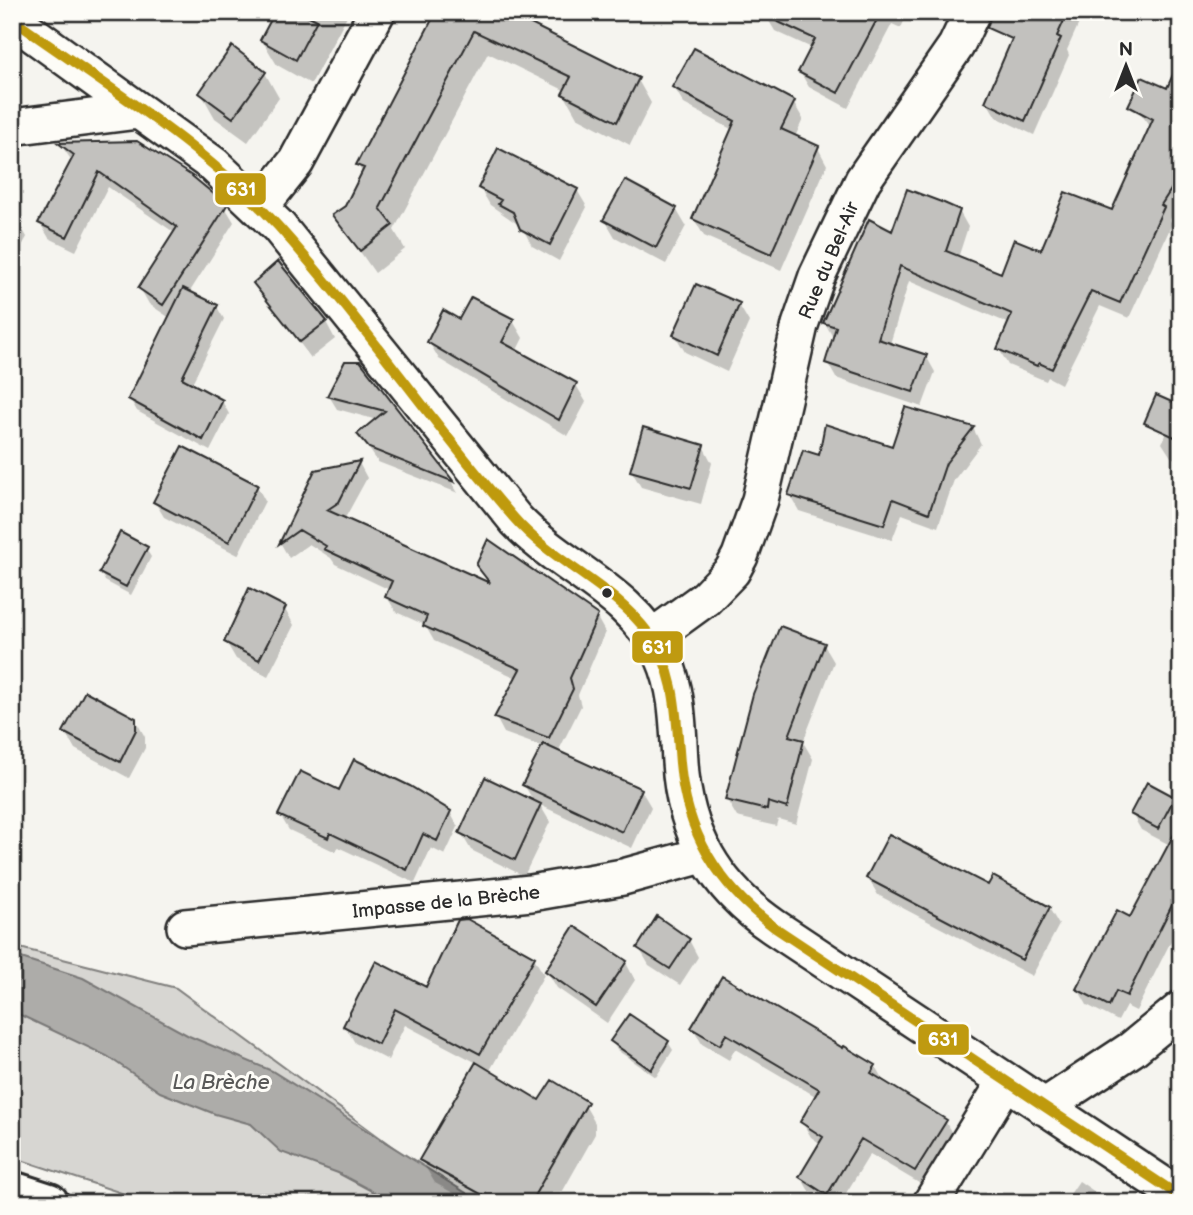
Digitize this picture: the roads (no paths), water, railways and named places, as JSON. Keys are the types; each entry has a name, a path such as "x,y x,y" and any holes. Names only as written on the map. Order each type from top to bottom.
{"main road":[{"path":"12,1191 49,1203"}],"street":[{"path":"260,207 296,162 377,12"},
{"name":"Rue du Bel-Air","path":"652,638 720,584 732,571 749,535 760,500 800,326 817,276 863,180 956,46 972,12"},
{"path":"12,19 214,165 260,207 491,490 541,544 617,599 652,638 671,682 686,810 703,855 721,881 753,912 1181,1197"},
{"path":"12,127 138,111"},
{"name":"Impasse de la Brèche","path":"185,928 558,889 623,877 703,855"},
{"path":"1044,1107 1132,1049 1181,1009"},
{"path":"931,1203 1006,1081"}],"water":[{"name":"La Brèche","path":"12,955 83,978 189,1036 272,1071 482,1203 394,1203 338,1173 281,1152 251,1124 215,1114 160,1092 107,1056 12,1011"}]}
